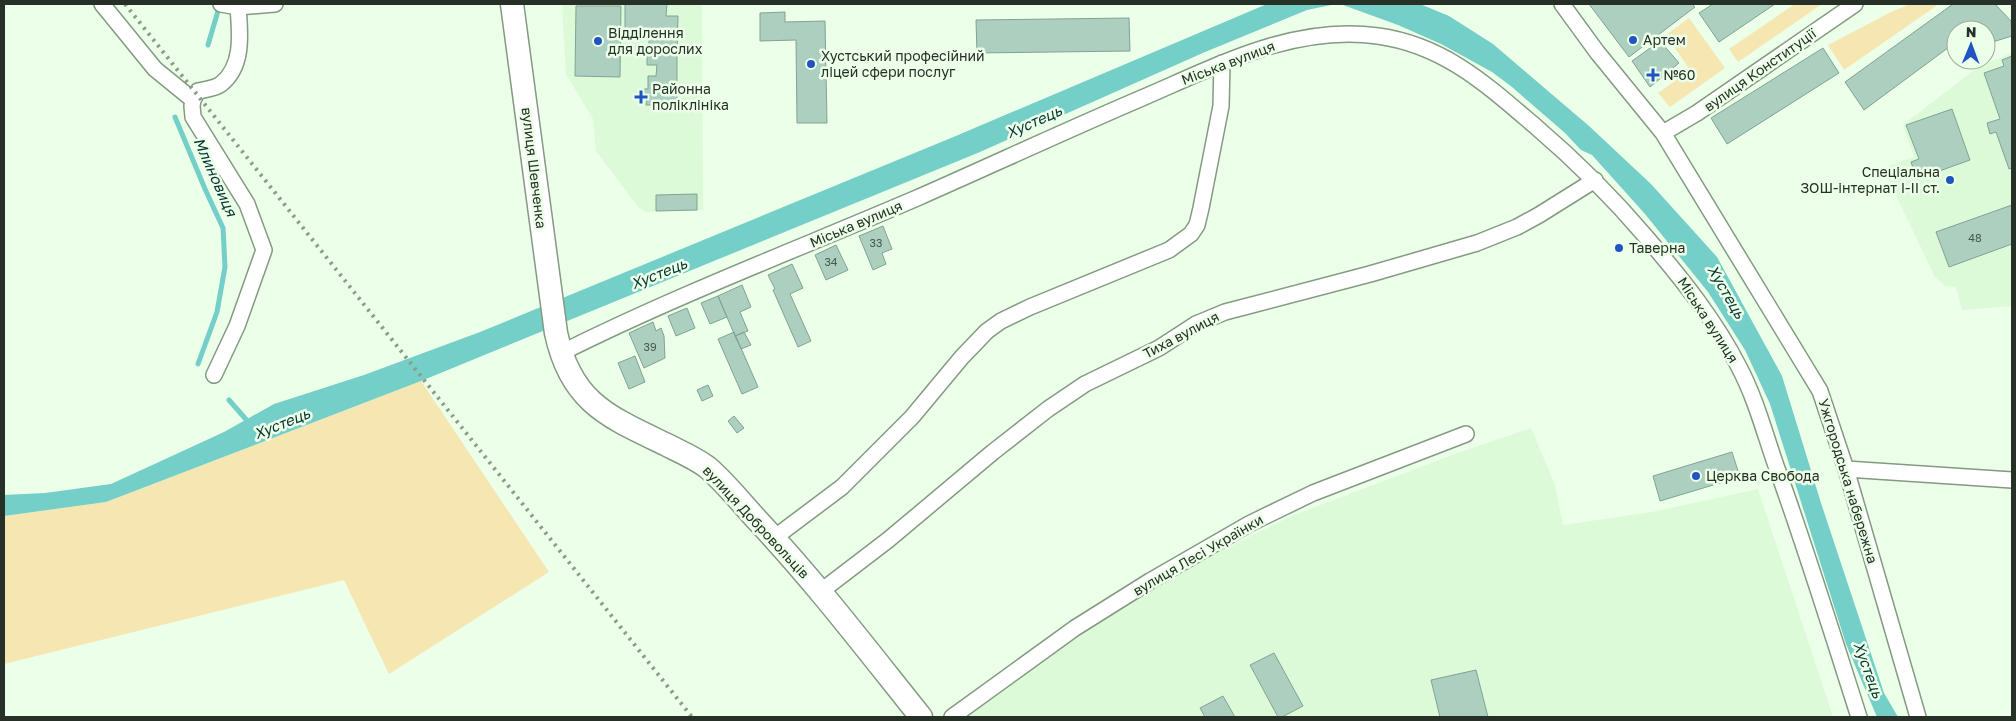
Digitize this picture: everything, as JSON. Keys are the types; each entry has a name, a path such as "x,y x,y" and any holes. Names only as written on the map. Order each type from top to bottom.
{"main road":[{"name":"вулиця Шевченка","path":"512,4 548,276 559,343"},
{"name":"вулиця Добровольців","path":"559,343 578,386 592,403 608,415 707,467 774,538 921,717"}],"street":[{"path":"102,4 155,69 193,100"},
{"path":"214,375 238,326 264,250 247,204 193,117 193,100 198,91 220,86 234,70 240,27 227,5 275,4"},
{"name":"Ужгородська набережна","path":"1562,4 1597,52 1663,133 1820,391 1846,469 1918,717"},
{"name":"вулиця Конституції","path":"1663,133 1697,113 1855,4"},
{"name":"Міська вулиця","path":"559,343 651,311 921,196 1088,120 1246,54 1309,36 1374,35 1416,45 1455,62 1479,78 1569,155 1627,214 1685,282 1718,331 1740,369 1754,400 1793,512 1859,717"},
{"path":"774,538 842,487 912,417 962,357 987,331 1030,307 1169,250 1191,234 1197,225 1201,208 1221,106 1222,64"},
{"name":"Тиха вулиця","path":"820,592 888,540 1000,446 1048,409 1085,384 1159,348 1196,324 1225,312 1477,244 1532,219 1595,180"},
{"name":"вулиця Лесі Українки","path":"952,717 1075,628 1150,580 1249,524 1313,493 1466,434"},
{"path":"1846,469 2012,480"}],"shaded area":[{"name":"Районна поліклініка","path":"562,4 702,4 703,210 646,212 638,207 596,151 593,119 566,74"},
{"path":"1795,4 1822,4 1738,62 1729,49"},
{"path":"1911,4 1939,4 1844,70 1828,45 1893,11"},
{"path":"1689,18 1725,68 1670,107 1658,93 1690,70 1666,35"},
{"name":"Спеціальна ЗОШ-інтернат І-ІІ ст.","path":"2012,53 2012,306 1962,310 1956,287 1945,286 1935,277 1883,168 1914,157 1903,125 1974,70 1996,70 1996,60"},
{"path":"421,381 549,572 389,674 344,580 4,664 4,516 106,502"},
{"path":"1531,428 1555,485 1563,525 1652,512 1758,489 1833,717 968,717 1082,631 1195,564 1289,517 1460,452"}],"water":[{"name":"Хустець","path":"1267,4 1420,4 1449,16 1493,44 1589,126 1651,184 1717,257 1782,376 1821,503 1884,693 1898,717 1877,717 1846,644 1770,404 1745,350 1708,292 1645,214 1592,155 1581,150 1565,133 1512,87 1492,72 1441,44 1398,25 1343,5 1331,5 1307,10 1205,52 980,152 421,381 106,502 4,516 4,495 45,493 111,484 224,432 274,404 364,375 480,332 951,138"}],"building":[{"path":"625,4 667,4 666,16 678,16 677,54 649,54 649,34 625,33"},
{"name":"Артем","path":"1589,4 1692,4 1695,7 1629,57"},
{"path":"1713,4 1775,4 1719,42 1699,13"},
{"path":"1953,4 1995,4 2011,21 2012,36 1996,41 1996,20 1946,20 1946,49 1864,110 1845,82"},
{"name":"Відділення для дорослих","path":"576,6 621,6 620,77 575,76"},
{"path":"785,12 785,22 825,21 827,123 797,123 796,40 760,41 760,13"},
{"path":"1129,18 1130,51 977,53 976,20"},
{"name":"№60","path":"1660,41 1679,63 1650,87 1632,61"},
{"path":"1823,48 1839,73 1727,144 1711,118"},
{"path":"647,54 677,54 677,105 646,105 647,98 643,98 643,89 648,89 648,76 656,76 657,65 647,65"},
{"path":"2012,56 2012,168 2009,169 1996,132 1990,134 1987,123 2000,119 1984,73 2004,66 2002,60"},
{"path":"1952,109 1970,160 1917,179 1911,162 1919,159 1906,125"},
{"path":"697,194 697,210 656,211 656,195"},
{"path":"2012,205 2012,244 1949,267 1936,232"},
{"path":"883,226 892,249 882,253 886,264 873,270 859,236"},
{"path":"836,245 848,270 826,280 815,255"},
{"path":"792,264 803,288 790,294 811,341 798,347 768,275"},
{"path":"742,285 751,307 740,312 748,331 735,336 718,296"},
{"path":"718,296 727,317 710,324 701,303"},
{"path":"687,308 695,328 676,336 668,316"},
{"path":"653,322 656,331 661,328 664,336 665,358 644,368 629,333"},
{"path":"734,332 758,387 742,394 718,339"},
{"path":"744,332 751,345 741,349 735,336"},
{"path":"635,356 645,382 629,389 618,363"},
{"path":"708,385 713,396 702,401 697,390"},
{"path":"734,416 744,428 737,433 728,421"},
{"name":"Церква Свобода","path":"1732,452 1740,477 1660,501 1653,476"},
{"path":"1274,653 1303,706 1282,717 1278,717 1250,665"},
{"path":"1476,670 1488,717 1440,717 1431,680"},
{"path":"1223,696 1235,717 1205,717 1200,708"}],"waterway":[{"name":"Млиновиця","path":"208,45 220,4"},
{"name":"Млиновиця","path":"175,117 223,228 225,267 217,312 198,364"},
{"name":"Млиновиця","path":"229,400 250,424"}],"railway":[{"path":"125,4 692,717"}],"place":[{"name":"Артем","path":"1633,40"},
{"name":"Відділення для дорослих","path":"598,41"},
{"name":"Хустський професійний ліцей сфери послуг","path":"811,64"},
{"name":"№60","path":"1653,75"},
{"name":"Районна поліклініка","path":"641,97"},
{"name":"Спеціальна ЗОШ-інтернат І-ІІ ст.","path":"1950,180"},
{"name":"Таверна","path":"1619,248"},
{"name":"Церква Свобода","path":"1696,476"}]}
